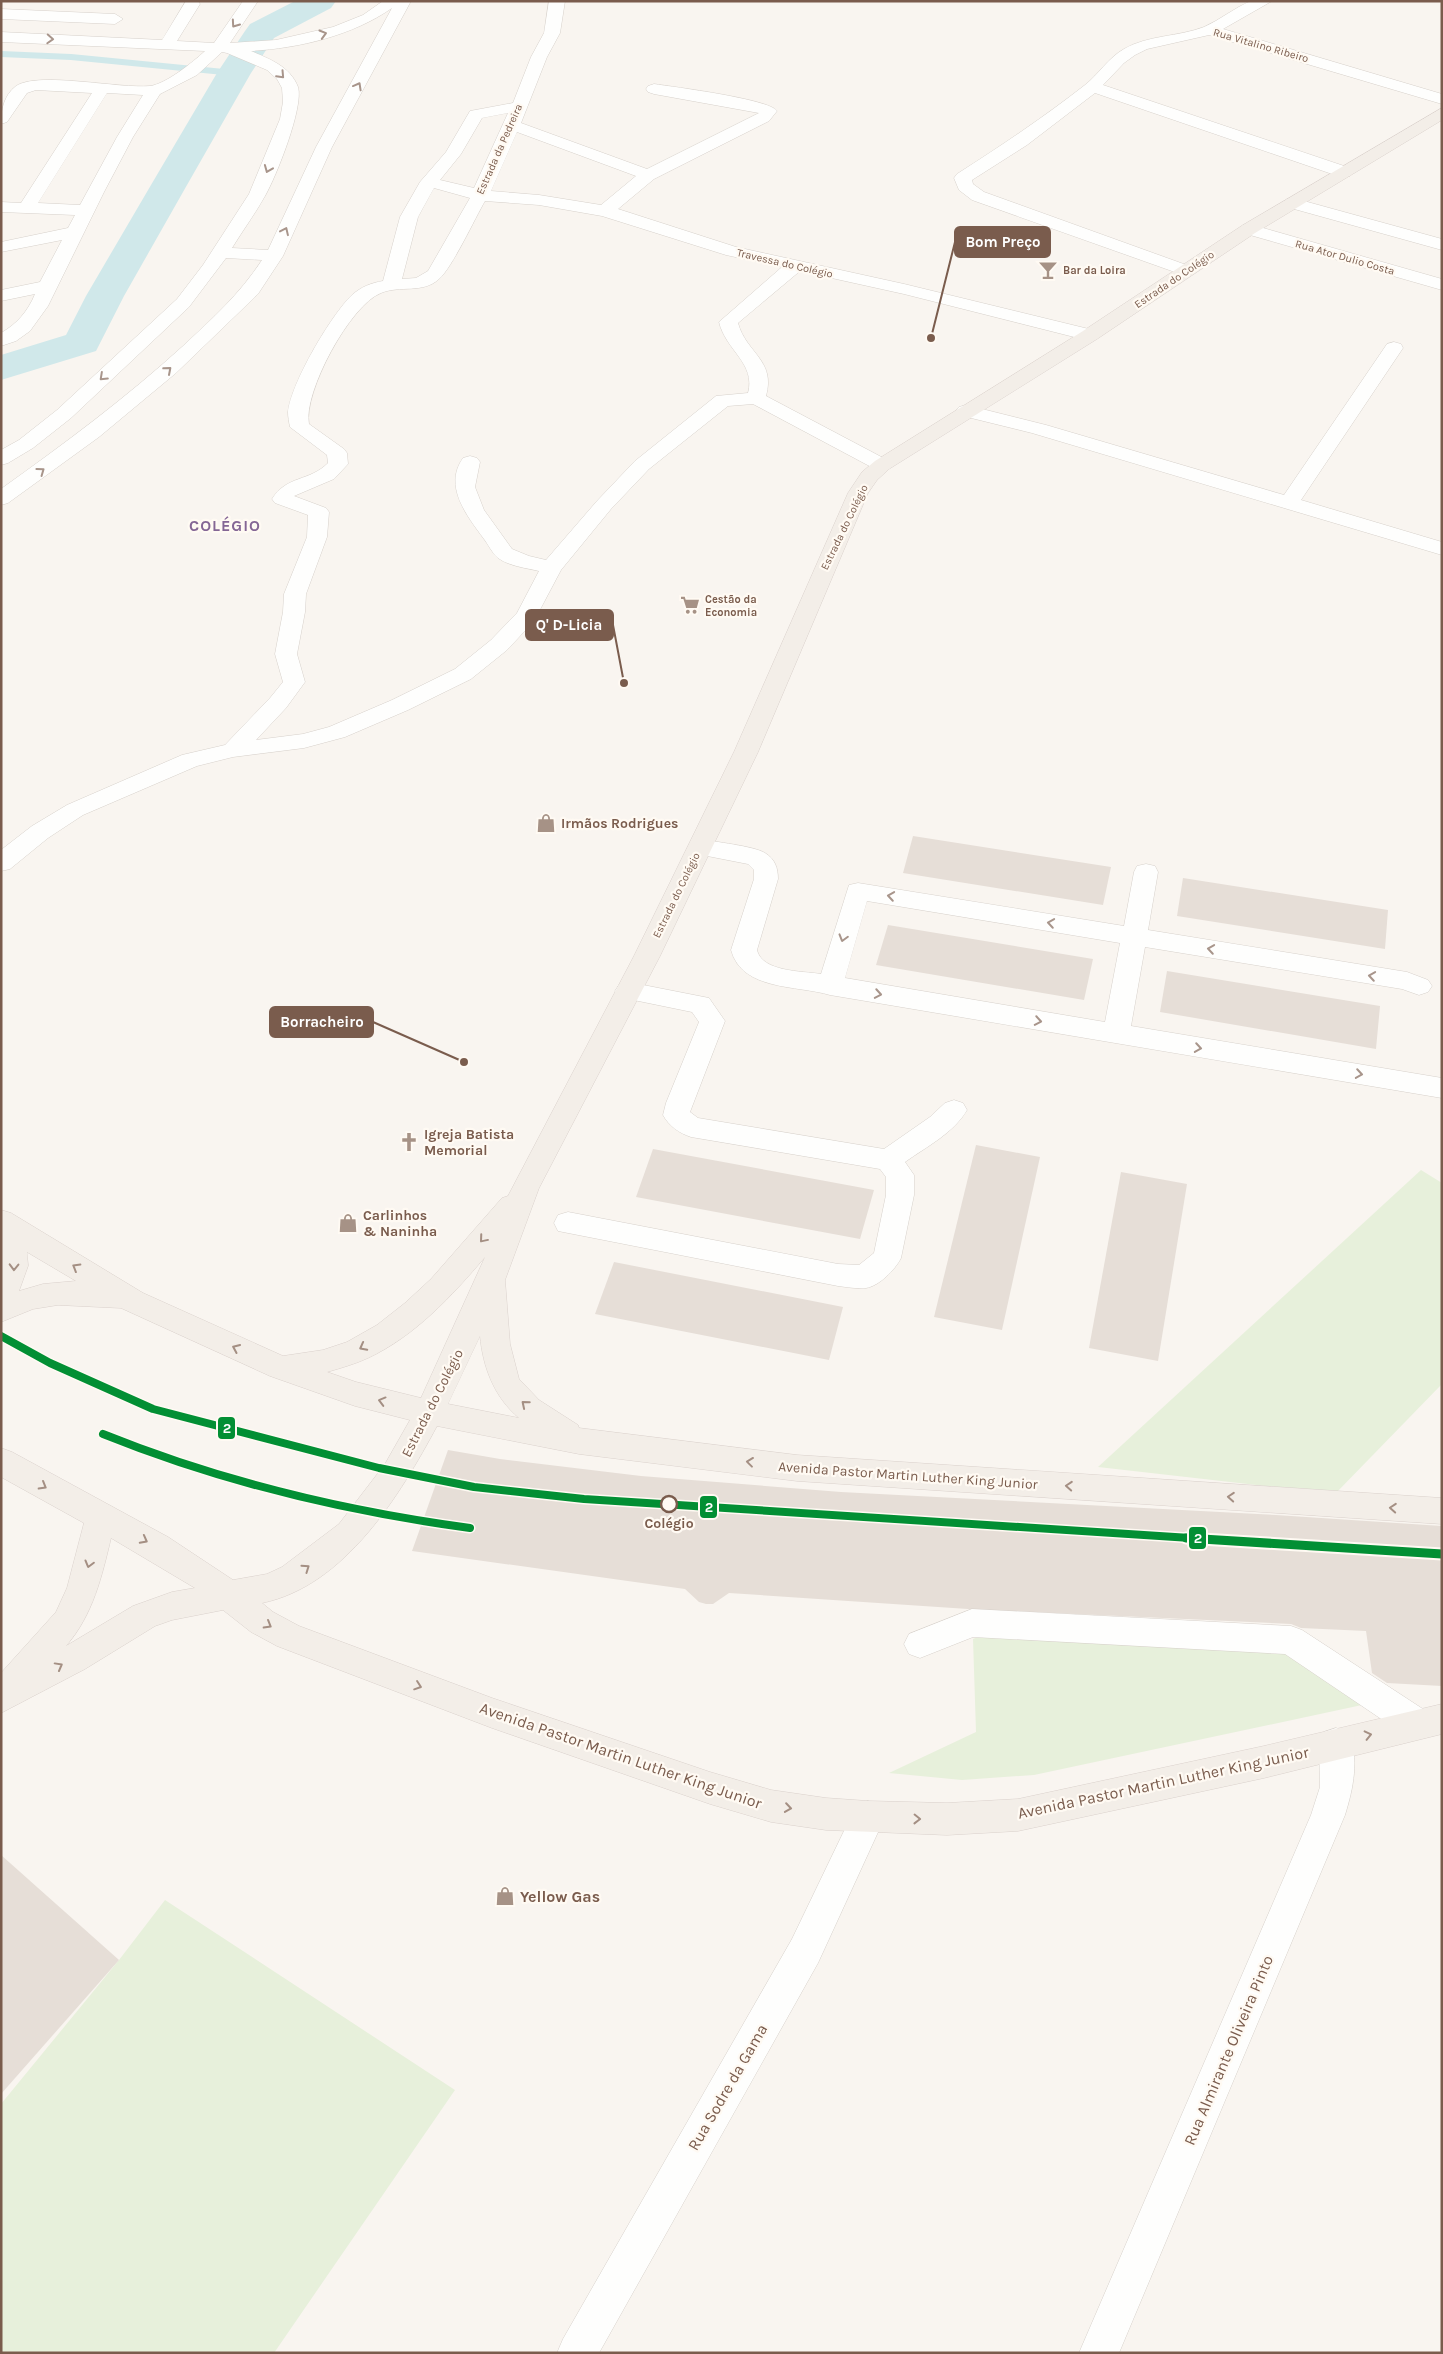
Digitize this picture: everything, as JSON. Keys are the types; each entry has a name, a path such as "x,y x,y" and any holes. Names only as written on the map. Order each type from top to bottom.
{"main road":[{"name":"Estrada do Colégio","path":"1,1697 73,1659 144,1616 172,1606 271,1587 293,1577 350,1533 396,1473 429,1413 492,1276 525,1188 628,991 746,752 819,580 858,493 869,476 882,465 966,411 1090,335 1249,229 1442,113"},
{"name":"Estrada do Colégio","path":"280,1368 323,1363 346,1356 396,1327 415,1312 456,1272 525,1188"},
{"name":"Avenida Pastor Martin Luther King Junior","path":"1,1221 26,1238 133,1301 280,1368 355,1394 429,1413 579,1441 797,1468 1442,1511"},
{"path":"1,1237 6,1241 14,1255 15,1273 1,1298"},
{"path":"492,1276 496,1349 502,1371 516,1397 540,1417 579,1441"},
{"path":"1,1311 15,1303 65,1291 96,1293 133,1301"},
{"name":"Avenida Pastor Martin Luther King Junior","path":"1,1461 157,1547 208,1579 262,1622 288,1636 492,1713 710,1788 771,1806 826,1814 868,1817 947,1819 1018,1815 1264,1762 1429,1721"},
{"path":"1,1697 67,1622 83,1588 101,1517"}],"street":[{"path":"238,51 251,1"},
{"path":"1,340 9,337 23,326 39,306 47,286 125,137 154,91 195,69 238,51 276,45 338,30 368,18 393,1"},
{"path":"1,499 92,434 169,369 252,290 274,256 324,147 404,1"},
{"name":"Estrada da Pedreira","path":"391,285 419,284 429,281 436,274 480,195 512,125 539,56 552,33 557,1"},
{"path":"1210,30 1242,10 1265,1"},
{"path":"167,45 192,4"},
{"path":"1,14 115,19"},
{"name":"Rua Vitalino Ribeiro","path":"1186,271 978,196 965,186 963,178 1021,141 1092,87 1118,60 1142,46 1210,30 1442,99"},
{"path":"1,37 167,45 238,51 273,67 284,77 290,88 291,102 288,119 258,194 220,252 183,303 64,414 26,444 1,459"},
{"path":"1,119 21,90 34,86 154,91"},
{"path":"1092,87 1344,172"},
{"path":"26,208 102,89"},
{"path":"605,211 648,174 763,118 769,111 755,106 654,89"},
{"path":"233,750 278,703 294,682 286,654 294,612 295,594 317,537 319,512 282,499 287,491 327,475 338,464 337,453 300,427 298,414 302,398 338,324 364,295 375,288 391,285 409,217 430,182 453,154 476,114 518,107"},
{"path":"512,125 648,174"},
{"name":"Travessa do Colégio","path":"430,182 480,195 539,200 605,211 732,251 904,289 1090,335"},
{"path":"1293,203 1442,245"},
{"path":"1,208 86,210"},
{"name":"Rua Ator Dulio Costa","path":"1249,229 1442,285"},
{"path":"1,247 75,232"},
{"path":"220,252 274,256"},
{"path":"756,398 761,384 759,372 729,334 728,322 795,266"},
{"path":"1,296 47,286"},
{"path":"183,303 232,310"},
{"path":"1288,504 1394,348"},
{"path":"1,863 40,832 97,799 190,760 233,750 304,741 336,732 463,674 499,645 526,616 552,568 604,504 642,465 723,400 756,398 882,465"},
{"path":"966,411 1039,430 1442,549"},
{"path":"470,462 465,487 474,511 484,525 506,553 522,561 552,568"},
{"path":"700,847 756,858 766,868 766,879 744,950 746,960 755,969 772,975 1442,1088"},
{"path":"1116,1034 1146,872"},
{"path":"830,986 858,891 1407,981 1419,986"},
{"path":"568,1223 838,1275 864,1276 888,1258 900,1194 900,1175 888,1160 691,1127 676,1115 680,1099 707,1039 712,1021 700,1004 628,991"},
{"path":"888,1160 940,1124 954,1110"},
{"path":"920,1644 972,1623 1291,1640 1429,1721"},
{"name":"Rua Almirante Oliveira Pinto","path":"1099,2353 1328,1815 1337,1787 1336,1743"},
{"name":"Rua Sodre da Gama","path":"577,2353 804,1951 868,1817"}],"green space":[{"path":"1421,1170 1442,1183 1442,1384 1335,1494 1098,1467"},
{"path":"988,1633 1280,1649 1362,1705 1034,1775 962,1780 889,1773 976,1732 973,1639"},
{"path":"165,1900 455,2090 274,2353 1,2353 1,2104 119,1960"}],"building":[{"path":"913,836 1111,867 1103,905 903,873"},
{"path":"1183,878 1388,910 1385,949 1177,916"},
{"path":"888,925 1093,959 1084,1000 876,965"},
{"path":"1167,971 1380,1006 1376,1049 1160,1012"},
{"path":"976,1145 1040,1157 1002,1330 934,1317"},
{"path":"653,1149 874,1190 860,1239 636,1197"},
{"path":"1121,1172 1187,1184 1158,1361 1089,1348"},
{"path":"614,1262 843,1307 829,1360 595,1314"},
{"path":"448,1450 500,1459 641,1476 841,1492 1276,1515 1442,1526 1442,1686 1387,1683 1372,1673 1366,1631 1301,1628 1291,1624 968,1609 729,1593 713,1604 706,1604 699,1602 685,1589 412,1551"},
{"path":"1,1855 119,1960 1,2094"}],"waterway":[{"path":"1,368 82,343 105,296 169,185 234,73 262,31 320,1"},
{"path":"1,54 71,57 234,73"}],"transit line":[{"name":"2","path":"1,1336 50,1363 153,1409 379,1468 474,1487 584,1499 1442,1554"},
{"name":"2","path":"103,1434 191,1467 283,1494 377,1514 470,1528"}],"place":[{"name":"Bar da Loira","path":"1048,270"},
{"name":"Bom Preço","path":"931,338"},
{"name":"Cestão da Economia","path":"690,605"},
{"name":"Q' D-Licia","path":"624,683"},
{"name":"Irmãos Rodrigues","path":"546,823"},
{"name":"Borracheiro","path":"464,1062"},
{"name":"Igreja Batista Memorial","path":"409,1142"},
{"name":"Carlinhos & Naninha","path":"348,1223"},
{"name":"Colégio","path":"669,1504"},
{"name":"Yellow Gas","path":"505,1896"}],"district":[{"name":"COLÉGIO","path":"225,525"}]}
